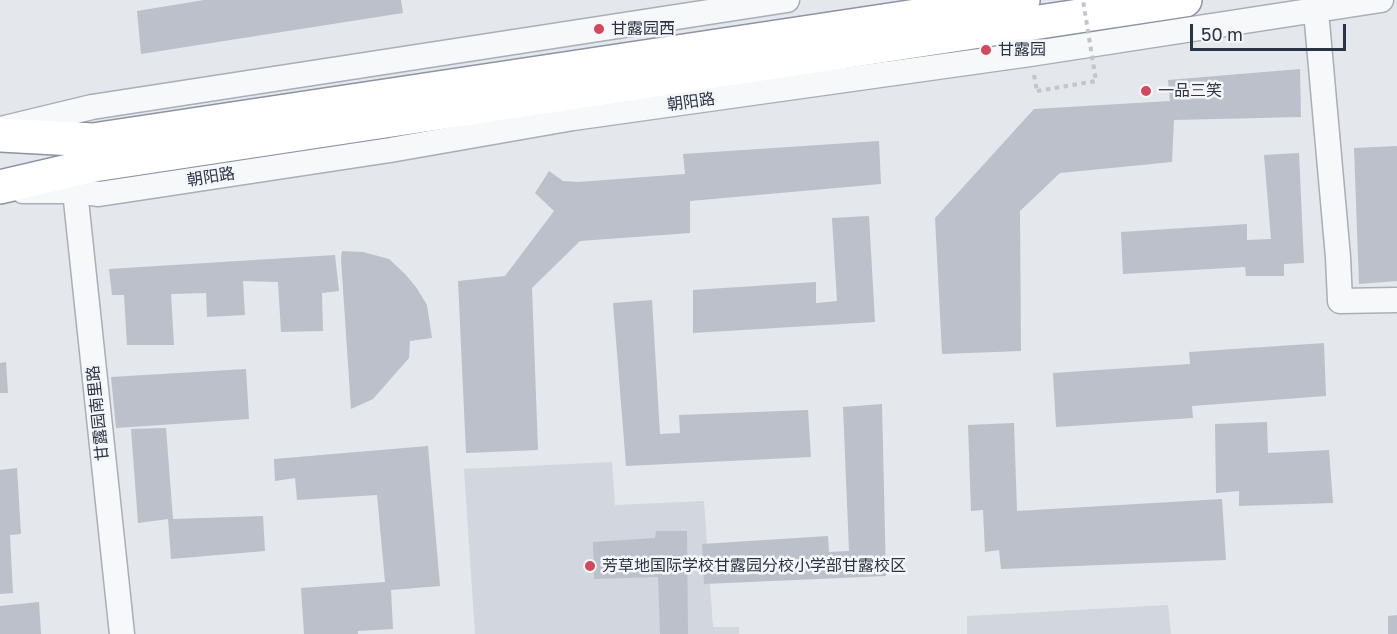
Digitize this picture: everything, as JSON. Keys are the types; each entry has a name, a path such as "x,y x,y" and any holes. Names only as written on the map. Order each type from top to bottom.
{"highway":[{"name":"朝阳路","path":"0,135 93,140 386,122 1023,0"},
{"name":"朝阳路","path":"0,189 94,165 1185,0"}],"street":[{"path":"0,129 92,107 734,4 787,0"},
{"name":"朝阳路","path":"0,189 99,194 386,122 573,118 1030,54 1382,0"},
{"path":"1316,11 1340,301 1397,300"},
{"path":"377,63 386,122"},
{"name":"甘露园南里路","path":"75,191 122,634"}],"path":[{"path":"1037,91 1096,81 1083,0"}],"shaded area":[{"name":"芳草地国际学校甘露园分校小学部甘露校区","path":"612,462 615,505 704,501 713,627 739,627 739,634 475,634 464,469"},
{"path":"1168,605 1171,634 967,634 967,616"}],"building":[{"path":"204,0 401,0 403,13 141,54 137,11"},
{"path":"1300,69 1301,117 1174,120 1172,162 1060,173 1020,211 1021,351 942,354 935,218 1034,109 1170,101 1168,80"},
{"path":"879,141 881,184 690,201 690,233 580,241 532,288 538,450 466,453 458,281 505,276 554,211 535,193 549,171 563,181 578,182 685,174 683,154"},
{"path":"1397,146 1397,281 1359,284 1354,148"},
{"path":"1299,153 1304,263 1284,264 1284,276 1246,276 1245,267 1123,274 1121,232 1247,224 1247,240 1271,239 1264,155"},
{"path":"869,216 875,322 693,333 693,290 816,282 816,303 837,301 832,218"},
{"path":"342,251 363,252 389,259 405,274 427,305 432,338 410,341 409,358 373,399 351,409 341,259"},
{"path":"335,255 339,291 322,293 323,331 281,332 278,282 243,281 245,315 207,317 206,293 171,294 174,345 127,345 124,295 112,295 109,269"},
{"path":"652,300 660,434 680,433 679,415 808,410 811,457 626,466 613,303"},
{"path":"1324,343 1326,396 1192,406 1193,418 1056,427 1053,373 1190,364 1189,352"},
{"path":"6,362 8,393 0,393 0,363"},
{"path":"246,369 249,419 116,428 111,377"},
{"path":"882,404 886,576 704,584 702,544 828,536 829,552 849,551 843,407"},
{"path":"1267,422 1268,453 1329,450 1333,503 1239,506 1239,491 1216,493 1215,424"},
{"path":"1014,423 1017,511 1222,499 1226,560 1001,569 999,550 985,552 983,510 971,511 968,425"},
{"path":"166,428 173,519 263,516 265,551 171,559 168,519 138,523 131,429"},
{"path":"428,446 440,586 391,590 393,629 358,631 358,634 304,634 301,588 385,582 377,495 297,500 295,478 275,481 274,459"},
{"path":"17,468 21,534 10,535 13,593 0,594 0,470"},
{"path":"656,531 687,531 688,634 660,634 658,577 594,579 593,542 655,538"},
{"path":"39,602 41,634 0,634 0,606"},
{"path":"1397,615 1397,634 1388,634 1388,616"}],"place":[{"name":"甘露园西","path":"599,29"},
{"name":"甘露园","path":"986,50"},
{"name":"一品三笑","path":"1146,91"},
{"name":"芳草地国际学校甘露园分校小学部甘露校区","path":"590,566"}]}
